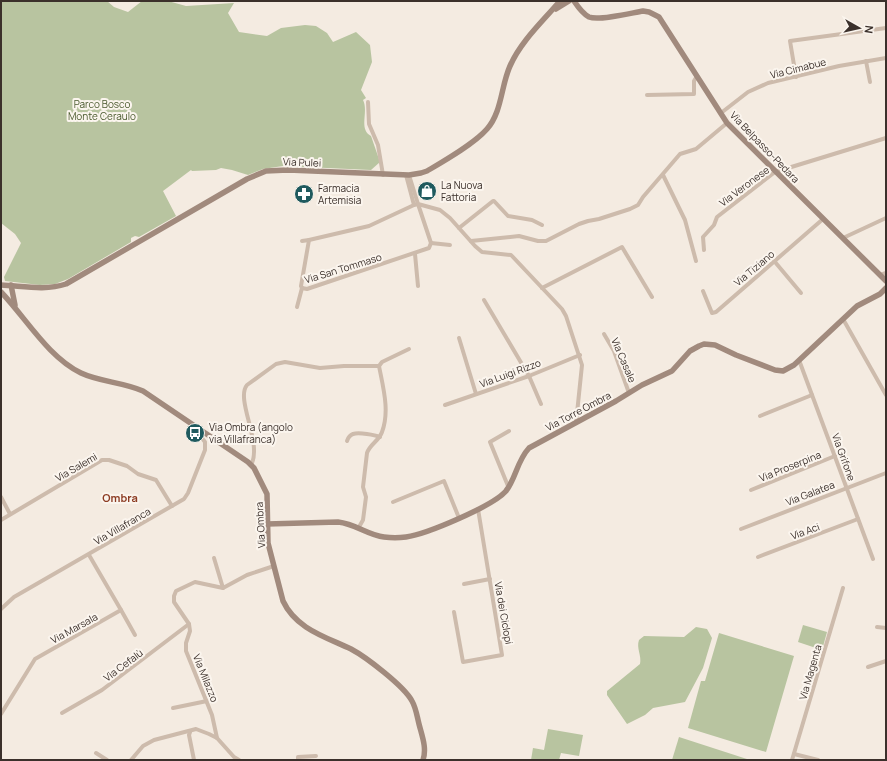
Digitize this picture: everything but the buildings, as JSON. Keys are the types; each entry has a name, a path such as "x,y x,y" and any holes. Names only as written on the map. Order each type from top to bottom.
{"main road":[{"path":"548,15 560,1"},
{"path":"548,15 562,5 571,2"},
{"name":"Via Belpasso-Pedara","path":"571,2 588,16 597,18 643,11 649,12 659,18 727,123 886,281"},
{"name":"Via Pulei","path":"1,285 42,288 66,284 247,179 266,172 288,170 407,175 421,173 434,167 476,139 494,120 506,76 514,58 528,37 548,15"},
{"path":"11,285 11,298"},
{"path":"11,298 18,290 24,287"},
{"name":"Via Torre Ombra","path":"267,524 338,522 359,527 377,536 400,538 419,533 459,518 478,509 505,492 512,481 522,455 528,448 576,423 642,385 672,371 690,351 699,346 710,344 720,347 736,356 774,370 784,371 799,360 857,306 880,294 886,288"},
{"path":"1,292 11,298"},
{"name":"Via Ombra","path":"11,298 15,308 56,356 68,365 93,378 137,388 251,465 267,494 268,543 283,601 286,607 293,618 312,631 355,651 397,683 409,696 414,706 424,743 425,753 423,760"}],"street":[{"path":"796,77 790,41 886,28"},
{"name":"Via Cimabue","path":"721,114 748,92 772,82 839,66 886,58"},
{"path":"866,61 870,82"},
{"path":"647,95 694,94 694,81 697,76"},
{"path":"368,102 369,124 378,145 383,174"},
{"path":"471,242 519,236 538,241 550,240 579,224 630,209 638,205 643,197 680,154 696,149 727,123"},
{"name":"Via Veronese","path":"704,250 703,237 714,225 717,217 775,172 886,138"},
{"path":"663,174 685,220 696,261"},
{"path":"407,175 431,243 450,245"},
{"path":"459,228 493,201 508,216 532,220 542,225"},
{"path":"302,241 369,226 416,204 440,210 450,218 471,242 484,252 511,255 562,309 566,316 580,355 582,365 576,423"},
{"path":"843,238 886,218"},
{"name":"Via Tiziano","path":"703,291 712,313 716,312 823,219"},
{"name":"Via San Tommaso","path":"309,240 301,286 302,288 307,289 415,254 429,248 431,243"},
{"path":"542,288 622,247 652,297"},
{"path":"415,254 418,286"},
{"path":"775,262 801,293"},
{"path":"880,275 886,273"},
{"path":"297,307 302,288"},
{"path":"484,300 529,376 541,404"},
{"path":"843,319 886,394"},
{"name":"Via Casale","path":"604,334 614,351 629,393"},
{"path":"459,338 476,394"},
{"path":"359,527 363,520 366,497 363,488 367,453 368,449 380,437 385,417 380,366 382,362 410,349"},
{"name":"Via Luigi Rizzo","path":"445,405 529,376 580,355"},
{"name":"Via Grifone","path":"799,360 873,559"},
{"path":"251,465 255,454 246,412 245,390 247,385 276,364 285,362 320,368 380,366"},
{"path":"760,416 812,395"},
{"name":"Via Villafranca","path":"1,609 14,597 184,499 205,450 205,442 195,429 196,427"},
{"path":"508,486 490,442 509,431"},
{"path":"347,441 351,435 355,434 376,435 380,437"},
{"name":"Via Proserpina","path":"751,490 835,456"},
{"name":"Via Salemi","path":"1,520 105,459 127,466 138,474 156,480 172,506"},
{"name":"Via Galatea","path":"740,529 886,472"},
{"path":"393,502 444,481 459,518"},
{"path":"1,497 10,514"},
{"name":"Via dei Ciclopi","path":"454,612 463,662 502,655 478,509"},
{"name":"Via Aci","path":"758,557 858,519"},
{"path":"89,554 135,635"},
{"path":"214,558 223,588"},
{"path":"190,624 174,602 176,591 195,582 223,588 247,575 274,566"},
{"path":"464,584 490,579"},
{"name":"Via Magenta","path":"792,760 843,588"},
{"name":"Via Marsala","path":"1,714 35,659 121,610"},
{"name":"Via Milazzo","path":"190,624 190,631 185,647 212,715 217,738"},
{"name":"Via Cefalù","path":"62,713 102,690 190,624"},
{"path":"877,627 886,628"},
{"path":"868,667 886,661"},
{"path":"173,708 207,701"},
{"path":"131,760 143,746 154,740 190,732 196,729 217,738 236,759"},
{"path":"190,732 189,735 194,760"},
{"path":"96,753 107,760"},
{"path":"794,754 818,760"},
{"path":"298,760 298,757 316,756"}],"green space":[{"name":"Parco Bosco Monte Ceraulo","path":"1,1 107,1 114,7 128,12 142,1 168,1 186,6 234,3 228,13 239,32 267,36 281,28 305,25 316,26 327,33 333,42 356,32 370,45 372,62 361,90 366,98 363,100 365,105 365,129 371,136 380,162 371,170 283,166 263,169 248,175 221,168 216,170 191,170 163,191 176,216 139,237 135,236 131,238 131,242 68,279 55,284 40,285 5,281 4,277 21,243 15,234 1,223"},
{"path":"803,625 827,632 822,650 798,642"},
{"path":"696,627 707,629 712,638 703,668 685,702 653,708 645,715 627,724 607,695 607,691 640,664 638,646 639,640 644,636 684,637"},
{"path":"719,633 794,656 766,752 688,728 701,681 705,681"},
{"path":"548,729 583,735 579,756 561,753 559,760 531,760 533,748 544,750"},
{"path":"679,737 750,760 672,760"}],"place":[{"name":"La Nuova Fattoria","path":"427,191"},
{"name":"Farmacia Artemisia","path":"304,194"},
{"name":"Via Ombra (angolo via Villafranca)","path":"195,433"}],"district":[{"name":"Ombra","path":"120,497"}]}
